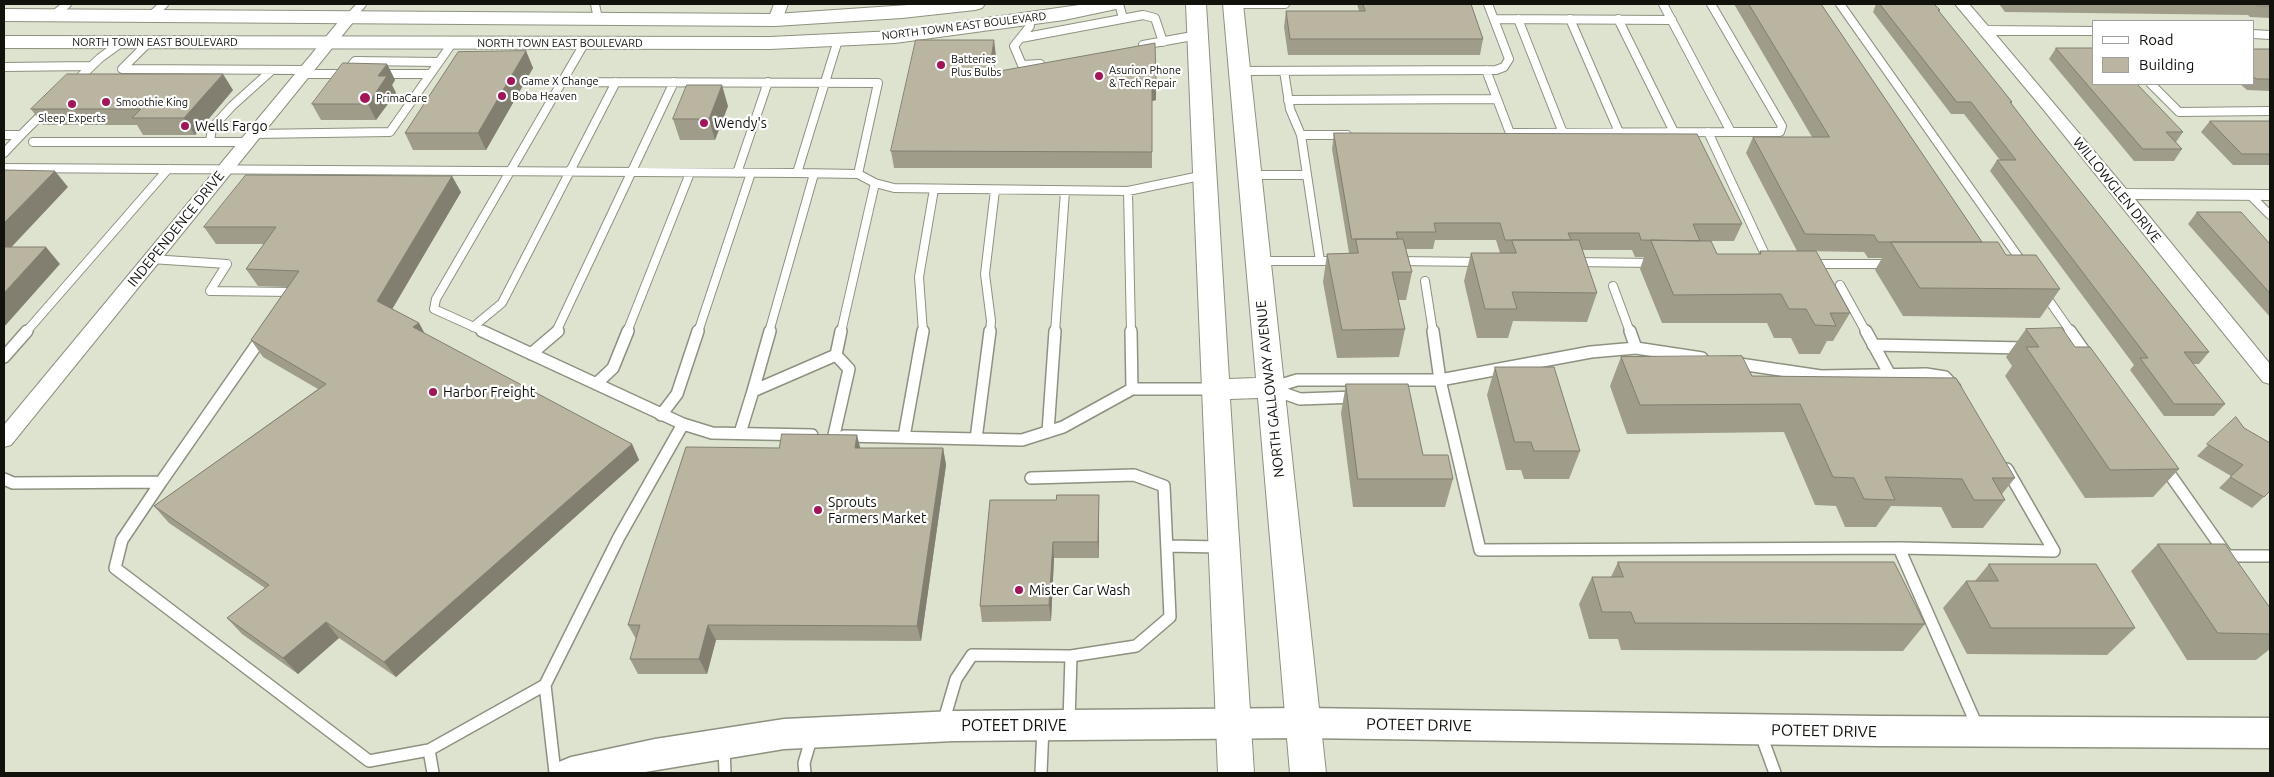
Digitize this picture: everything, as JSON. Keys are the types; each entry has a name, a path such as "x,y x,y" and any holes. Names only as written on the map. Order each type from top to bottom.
{"main road":[{"name":"NORTH TOWN EAST BOULEVARD","path":"4,15 61,10 778,12 974,4"},
{"name":"NORTH GALLOWAY AVENUE","path":"1196,4 1198,35 1227,175 1258,261 1308,773"},
{"name":"NORTH GALLOWAY AVENUE","path":"1233,4 1239,71 1227,175 1216,389 1236,773"},
{"path":"933,7 938,31"},
{"path":"122,42 158,10"},
{"name":"NORTH TOWN EAST BOULEVARD","path":"4,42 770,43 894,36 1029,18 1118,11"},
{"path":"584,44 597,12"},
{"path":"1216,389 1270,388"}],"street":[{"name":"WILLOWGLEN DRIVE","path":"1962,4 2049,106 2270,377"},
{"name":"INDEPENDENCE DRIVE","path":"4,439 355,11"},
{"path":"1983,30 2092,31"},
{"path":"2254,34 2270,35"},
{"path":"2120,194 2270,195"},
{"name":"POTEET DRIVE","path":"571,773 654,754 724,758 784,734 942,726 1303,723 1760,730 2270,733"}],"lane":[{"path":"1118,11 1119,4"},
{"path":"1233,4 1285,4"},
{"path":"1239,71 1496,70 1504,67 1508,58 1488,4"},
{"path":"1664,4 1730,132"},
{"path":"1500,134 1780,132 1782,126 1711,4"},
{"path":"1840,4 2095,367"},
{"path":"1021,38 1118,11 1155,18 1163,42"},
{"path":"1029,18 1030,26 1014,46 1022,65 1029,66 1048,63"},
{"path":"1494,19 1672,20"},
{"path":"1518,19 1563,133"},
{"path":"1570,19 1619,132"},
{"path":"1618,19 1674,132"},
{"path":"1134,47 1198,35"},
{"path":"797,173 838,40"},
{"path":"70,87 91,66 122,42"},
{"path":"148,42 122,69 272,70 356,74"},
{"path":"33,142 210,142 250,138 390,132 453,42"},
{"path":"584,44 436,299 434,309 661,415 712,433 1022,440 1063,427 1132,389 1216,389"},
{"path":"345,74 355,61 439,62"},
{"path":"4,66 91,66"},
{"path":"210,142 212,128 232,106 272,70"},
{"path":"1284,70 1288,100 1301,135 1320,261"},
{"path":"1486,70 1510,133"},
{"path":"368,74 430,74"},
{"path":"562,82 878,83 858,174"},
{"path":"473,327 502,303 616,82"},
{"path":"531,354 560,330 674,82"},
{"path":"737,173 768,82"},
{"path":"2152,85 2179,112 2270,111"},
{"path":"1288,100 1497,99"},
{"path":"4,153 56,101"},
{"path":"1708,132 1770,264"},
{"path":"4,135 21,135"},
{"path":"1301,135 1360,135"},
{"path":"4,168 858,174 875,183 894,188 1065,191 1128,191 1227,175 1306,175"},
{"path":"4,357 168,169"},
{"path":"596,384 612,368 690,173"},
{"path":"661,415 677,394 751,173"},
{"path":"740,433 814,174"},
{"path":"836,355 851,280 875,183"},
{"path":"904,437 923,338 919,277 934,189"},
{"path":"976,438 991,321 985,274 995,190"},
{"path":"1048,432 1065,191"},
{"path":"1128,191 1132,389"},
{"path":"2250,195 2270,215"},
{"path":"151,259 227,264 210,291 293,292 282,308"},
{"path":"1258,261 1347,261"},
{"path":"1384,261 1490,262"},
{"path":"1559,262 1666,263"},
{"path":"1805,264 1898,264"},
{"path":"1426,281 1440,380 1480,550 1899,548 2054,551 2002,460"},
{"path":"1840,285 1890,375"},
{"path":"1613,286 1636,348"},
{"path":"265,332 122,540 115,568 369,761 429,750 545,685"},
{"path":"1873,345 2031,348"},
{"path":"1270,388 1297,380 1440,380 1591,352 1636,348 1821,376 1926,374 1946,378 1962,395"},
{"path":"753,391 836,355"},
{"path":"834,435 849,369 836,355"},
{"path":"1388,390 1414,380"},
{"path":"1270,388 1300,399 1371,396"},
{"path":"556,773 545,685 618,537 683,424"},
{"path":"2158,458 2230,560 2270,556"},
{"path":"942,726 956,679 972,655 1071,656 1136,646 1170,617 1164,486 1134,475 1030,478"},
{"path":"4,479 13,483 161,482"},
{"path":"1167,546 1225,547"},
{"path":"1899,548 1979,731"},
{"path":"1041,773 1056,725 1071,656"},
{"path":"1760,730 1775,773"},
{"path":"805,773 804,763 813,732"},
{"path":"429,750 433,773"}],"building":[{"path":"1363,4 1471,4 1483,39 1290,39 1286,11 1365,11"},
{"path":"1749,4 1821,4 1982,242 1878,242 1874,235 1805,234 1753,137 1829,137"},
{"path":"1880,4 1934,4 1940,10 1938,10 2012,102 2010,102 2036,136 2209,352 2184,352 2225,404 2174,404 2140,358 2148,358 1997,160 2016,160 1971,102 1957,102"},
{"path":"2256,4 2270,4 2270,6 2258,6"},
{"path":"916,40 994,40 989,73 1155,43 1156,84 1152,85 1152,152 891,151"},
{"path":"2056,48 2092,48 2092,85 2138,85 2183,132 2166,132 2182,149 2143,149"},
{"path":"2254,49 2270,49 2270,79 2256,79 2254,77"},
{"path":"526,51 478,133 405,133 458,52"},
{"path":"343,63 387,64 378,76 387,76 368,104 312,104"},
{"path":"67,74 223,74 184,118 132,118 141,109 31,109"},
{"path":"687,85 722,85 709,119 673,119"},
{"path":"2210,121 2270,121 2270,154 2242,154"},
{"path":"1334,133 1697,134 1742,224 1693,224 1700,241 1641,240 1639,233 1568,233 1571,240 1505,240 1500,223 1434,223 1436,232 1396,232 1398,239 1352,239"},
{"path":"4,170 55,171 4,223"},
{"path":"246,175 452,176 377,301 419,323 413,327 632,444 384,662 326,622 283,658 227,618 269,585 154,506 326,384 251,340 299,271 246,269 276,227 204,227"},
{"path":"2197,212 2241,212 2270,244 2270,293"},
{"path":"1356,239 1403,239 1412,272 1392,272 1405,329 1342,330 1327,254 1358,253"},
{"path":"1512,240 1579,240 1597,293 1512,292 1517,309 1485,309 1471,253 1516,253"},
{"path":"1651,240 1711,241 1717,254 1761,254 1760,251 1816,251 1850,313 1830,313 1836,326 1815,325 1806,309 1789,309 1781,294 1674,295"},
{"path":"1891,242 1998,242 2006,255 2036,255 2060,289 1920,288"},
{"path":"4,247 46,247 4,293"},
{"path":"2062,328 2075,347 2090,347 2179,469 2110,470 2026,347 2039,347 2026,329"},
{"path":"1742,356 1752,376 1956,378 2015,478 1992,478 2005,500 1974,500 1962,479 1885,477 1895,500 1864,499 1854,478 1833,477 1800,404 1640,405 1621,357"},
{"path":"1495,367 1554,367 1580,451 1534,451 1531,442 1515,442"},
{"path":"1346,384 1408,384 1423,455 1448,455 1453,479 1358,479"},
{"path":"2236,417 2244,428 2270,443 2270,491 2264,497 2230,477 2243,465 2207,444"},
{"path":"782,434 857,435 855,448 943,448 917,626 708,625 699,659 630,659 640,625 628,625 686,447 779,448"},
{"name":"Mister Car Wash","path":"1057,495 1099,495 1098,542 1053,542 1049,605 980,606 990,500 1056,500"},
{"path":"2158,544 2225,544 2270,608 2270,634 2218,633"},
{"path":"1618,562 1894,562 1925,624 1635,623 1631,612 1602,612 1592,577 1623,577"},
{"path":"1989,564 2096,564 2135,628 1991,628 1966,581 1998,581"}],"place":[{"name":"Batteries Plus Bulbs","path":"941,65"},
{"name":"Asurion Phone & Tech Repair","path":"1099,76"},
{"name":"Game X Change","path":"511,81"},
{"name":"Boba Heaven","path":"502,96"},
{"name":"PrimaCare","path":"365,98"},
{"name":"Smoothie King","path":"106,102"},
{"name":"Sleep Experts","path":"72,104"},
{"name":"Wendy's","path":"704,123"},
{"name":"Wells Fargo","path":"185,126"},
{"name":"Harbor Freight","path":"433,392"},
{"name":"Sprouts Farmers Market","path":"818,510"},
{"name":"Mister Car Wash","path":"1019,590"}]}
